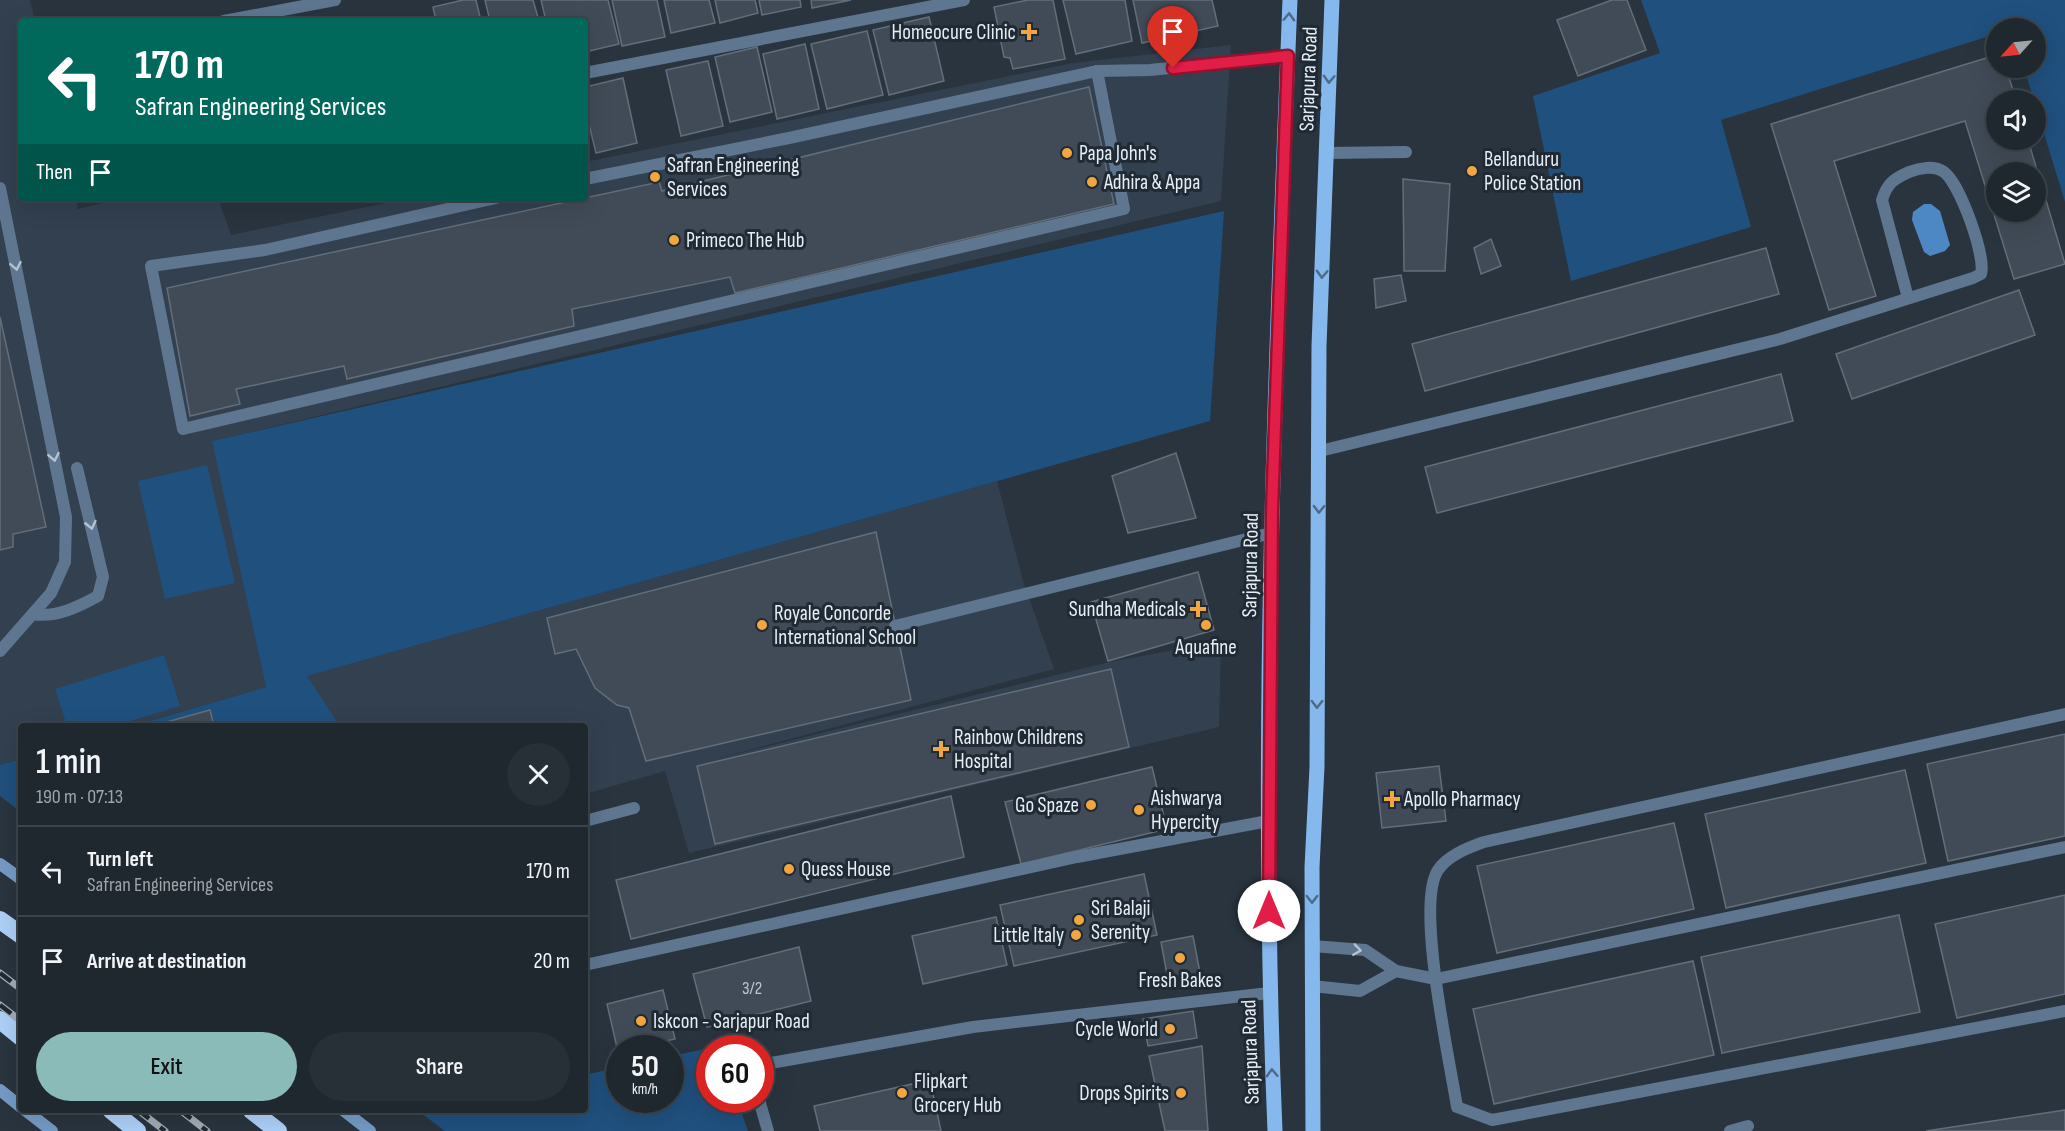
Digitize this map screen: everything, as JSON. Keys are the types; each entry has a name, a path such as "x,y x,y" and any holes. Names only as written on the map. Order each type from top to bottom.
{"highway":[{"path":"0,920 18,933"},
{"path":"0,1020 18,1035"},
{"path":"115,1113 137,1131"},
{"path":"255,1113 278,1131"}],"main road":[{"name":"Sarjapura Road","path":"1275,1131 1269,993 1271,533 1290,0"},
{"name":"Sarjapura Road","path":"1313,1131 1312,946 1320,451 1319,346 1332,0"}],"street":[{"path":"240,18 335,0"},
{"path":"588,72 964,0"},
{"path":"588,178 789,138 1097,71 1173,68 1288,56"},
{"path":"483,201 265,250 152,266 183,429 1124,209 1097,71"},
{"path":"1326,153 1406,152"},
{"path":"1320,451 1780,339 1973,278 1981,274 1982,258 1958,191 1944,172 1933,168 1915,169 1893,180 1886,188 1881,200 1908,298"},
{"path":"0,188 66,517 66,562 51,593 0,651"},
{"path":"33,614 45,616 66,610 98,596 103,577 77,468"},
{"path":"895,626 1271,533"},
{"path":"2065,714 1484,842 1458,852 1437,871 1430,902 1436,979 1457,1107 1492,1120 2065,1011"},
{"path":"588,820 634,808"},
{"path":"588,964 1077,857 1268,821"},
{"path":"1312,946 1365,950 1396,971 1436,979 2065,847"},
{"path":"0,864 18,877"},
{"path":"1312,986 1360,991 1396,971"},
{"path":"774,1063 973,1027 1269,993"},
{"path":"0,1090 18,1105"},
{"path":"29,1113 52,1131"},
{"path":"347,1113 370,1131"},
{"path":"763,1113 768,1131"},
{"path":"1730,1131 1748,1126"}],"shaded area":[{"path":"0,0 30,0 34,18 18,18 18,201 76,201 78,209 111,201 219,201 231,235 395,201 588,201 588,161 1073,63 1231,45 1221,201 213,441 266,687 143,723 18,723 18,760 0,765"},
{"path":"1641,0 2065,0 2065,202 2046,140 2046,90 2031,90 2027,78 2046,78 2046,18 1986,18 1986,37 1721,120 1751,227 1571,281 1533,96 1660,53"},
{"path":"1924,204 1931,204 1940,211 1950,245 1945,251 1930,256 1924,252 1912,220 1913,212"},
{"path":"1224,211 1210,421 307,676 338,723 143,723 266,687 212,441"},
{"path":"207,465 235,583 165,599 138,481"},
{"name":"Royale Concorde International School","path":"997,481 1023,581 1054,669 719,758 1105,663 1221,641 1219,727 689,853 665,771 588,793 588,723 338,723 306,676"},
{"path":"164,655 180,706 124,723 66,723 55,689"},
{"path":"18,760 18,810 0,796 0,765"},
{"path":"696,1051 696,1113 742,1113 748,1131 445,1131 421,1113 588,1113 588,1074 606,1070 606,1113 684,1113 684,1053"}],"building":[{"path":"463,0 476,0 480,18 435,18 433,7"},
{"path":"485,0 533,0 538,18 489,18"},
{"path":"541,0 608,0 619,44 588,51 588,18 545,18"},
{"path":"612,0 657,0 665,37 622,46"},
{"path":"664,0 709,0 715,23 671,33"},
{"path":"715,0 755,0 758,13 720,23"},
{"path":"759,0 800,0 801,7 762,15"},
{"path":"811,0 851,0 812,8"},
{"name":"Homeocure Clinic","path":"1028,0 1053,0 1065,59 1013,69 1010,58 1004,57 994,7"},
{"path":"1063,0 1125,0 1132,41 1076,54"},
{"path":"1133,0 1212,0 1218,26 1142,43"},
{"path":"1612,0 1627,0 1646,50 1578,76 1557,20"},
{"path":"929,17 944,81 889,95 873,30"},
{"path":"867,31 883,95 827,109 811,44"},
{"path":"805,44 819,109 777,119 763,54"},
{"path":"757,47 772,112 730,122 715,57"},
{"path":"1986,58 1986,78 2009,78 2013,90 1986,90 1986,150 2031,150 2035,162 1986,162 1986,189 1965,121 1834,161 1876,296 1829,310 1771,124"},
{"path":"708,61 723,126 681,136 666,70"},
{"path":"623,78 637,143 596,153 588,120 588,86"},
{"name":"Primeco The Hub","path":"1089,87 1114,204 735,293 730,277 572,309 574,326 347,379 344,366 236,389 240,404 190,416 167,288 571,201 588,201 588,197 659,182 662,191"},
{"path":"1403,179 1450,184 1445,271 1404,271"},
{"path":"2046,200 2065,264 2014,279 1996,222 2046,222"},
{"path":"1491,239 1501,266 1481,274 1474,248"},
{"path":"1766,248 1779,294 1425,391 1412,344"},
{"path":"1401,275 1406,301 1376,308 1374,279"},
{"path":"2019,290 2035,335 1852,399 1836,354"},
{"path":"0,317 46,527 13,534 13,547 0,550"},
{"path":"1781,374 1793,421 1437,513 1425,467"},
{"path":"1176,453 1196,518 1128,533 1112,476"},
{"path":"876,532 911,700 646,761 629,708 617,705 595,688 576,649 555,654 547,618"},
{"path":"1198,572 1214,630 1108,661 1091,602"},
{"name":"Rainbow Childrens Hospital","path":"1111,669 1129,747 715,844 697,766"},
{"path":"210,710 213,723 163,723"},
{"path":"2065,734 2065,836 1948,861 1927,764"},
{"path":"1439,766 1446,821 1382,828 1376,773"},
{"path":"1152,767 1167,829 1021,864 1005,802"},
{"path":"1905,770 1926,863 1726,908 1705,814"},
{"name":"Quess House","path":"951,796 964,857 631,939 616,880"},
{"path":"1674,823 1694,909 1497,953 1477,866"},
{"name":"Sri Balaji Serenity","path":"1144,874 1157,935 1014,966 1000,905"},
{"path":"2065,895 2065,994 1957,1018 1935,924"},
{"path":"1899,915 1920,1012 1722,1053 1701,957"},
{"path":"996,917 1007,965 923,984 912,936"},
{"name":"Fresh Bakes","path":"1193,936 1200,973 1168,980 1161,942"},
{"path":"799,947 811,1001 707,1027 693,974"},
{"path":"1693,961 1714,1055 1494,1104 1473,1009"},
{"name":"Iskcon - Sarjapur Road","path":"663,990 674,1035 614,1035 607,1004"},
{"name":"Cycle World","path":"1193,1011 1197,1038 1148,1046 1143,1019"},
{"name":"Drops Spirits","path":"1202,1046 1208,1131 1165,1131 1149,1056"},
{"name":"Flipkart Grocery Hub","path":"930,1080 941,1131 820,1131 814,1106"},
{"path":"2065,1110 2065,1131 1926,1131"}],"railway":[{"path":"0,973 18,987"},
{"path":"0,1005 18,1019"},
{"path":"142,1113 165,1131"},
{"path":"184,1113 207,1131"}],"place":[{"name":"Homeocure Clinic","path":"1029,32"},
{"name":"Papa John's","path":"1067,153"},
{"name":"Bellanduru Police Station","path":"1472,171"},
{"name":"Safran Engineering Services","path":"655,177"},
{"name":"Adhira & Appa","path":"1092,182"},
{"name":"Primeco The Hub","path":"674,240"},
{"name":"Sundha Medicals","path":"1198,609"},
{"name":"Royale Concorde International School","path":"762,625"},
{"name":"Aquafine","path":"1206,625"},
{"name":"Rainbow Childrens Hospital","path":"941,749"},
{"name":"Apollo Pharmacy","path":"1392,799"},
{"name":"Go Spaze","path":"1091,805"},
{"name":"Aishwarya Hypercity","path":"1139,810"},
{"name":"Quess House","path":"789,869"},
{"name":"Sri Balaji Serenity","path":"1079,920"},
{"name":"Little Italy","path":"1076,935"},
{"name":"Fresh Bakes","path":"1180,958"},
{"name":"Iskcon - Sarjapur Road","path":"641,1021"},
{"name":"Cycle World","path":"1170,1029"},
{"name":"Flipkart Grocery Hub","path":"902,1093"},
{"name":"Drops Spirits","path":"1181,1093"}],"route":[{"path":"1173,68 1288,56 1272,511 1268,696 1269,911"}]}
